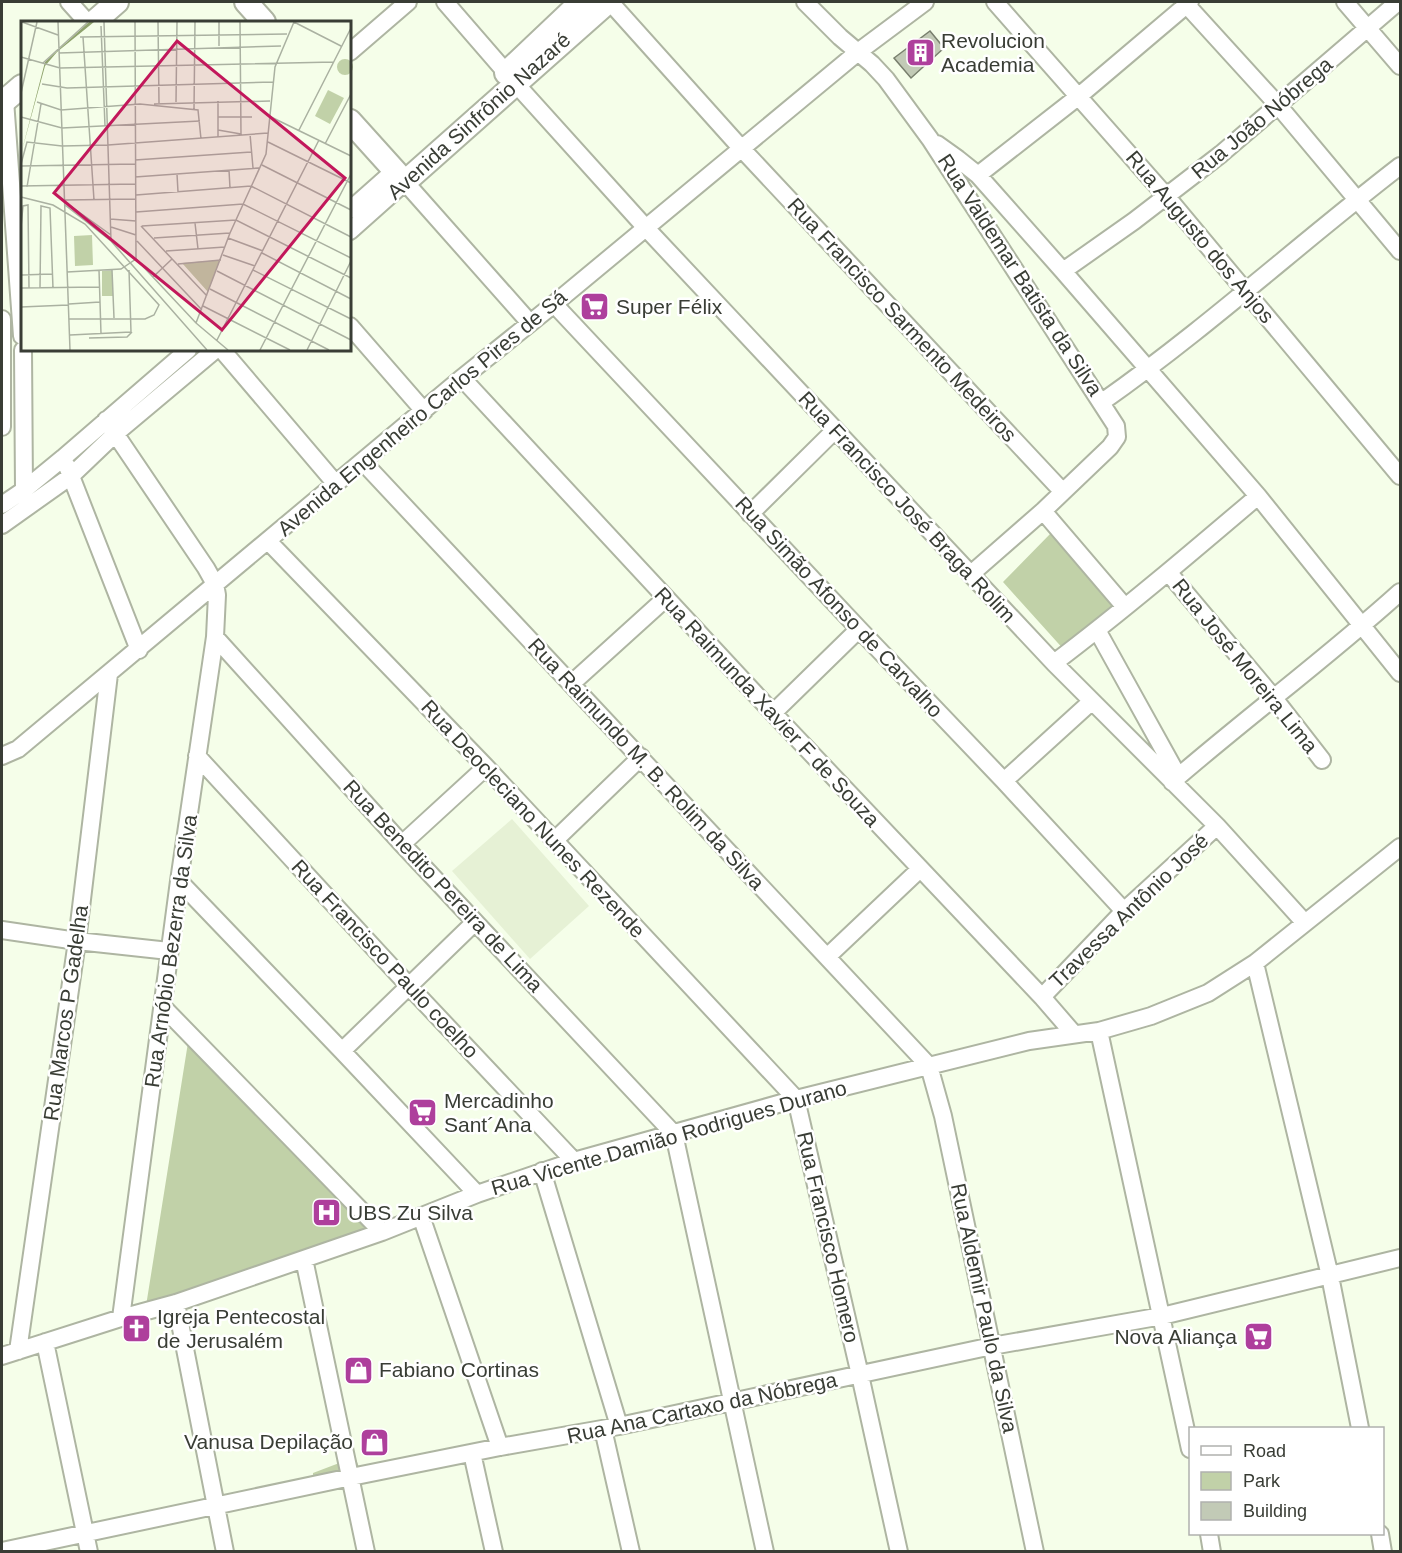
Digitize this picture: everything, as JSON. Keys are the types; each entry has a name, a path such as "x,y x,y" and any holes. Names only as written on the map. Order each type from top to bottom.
{"street":[{"path":"69,2 86,21"},
{"path":"95,21 117,2"},
{"path":"246,2 263,21"},
{"path":"351,51 408,2"},
{"name":"Rua Francisco José Braga Rolim","path":"445,2 646,228 1054,663 1175,779 1305,923"},
{"name":"Avenida Sinfrônio Nazaré","path":"512,78 581,2"},
{"name":"Avenida Sinfrônio Nazaré","path":"351,209 399,176 512,78 609,2"},
{"name":"Rua Francisco Sarmento Medeiros","path":"609,2 741,148 1063,492"},
{"name":"Rua Valdemar Batista da Silva","path":"805,2 886,79 930,139 1102,402 1148,370 1401,166"},
{"name":"Avenida Engenheiro Carlos Pires de Sá","path":"2,760 139,650 462,378 741,148 858,52 925,2"},
{"name":"Rua Augusto dos Anjos","path":"995,2 1166,196 1401,476"},
{"path":"978,176 1079,96 1187,2 1401,251"},
{"path":"1345,2 1401,66"},
{"name":"Rua João Nóbrega","path":"1063,271 1221,154 1398,2"},
{"path":"14,96 21,306"},
{"path":"351,122 530,323"},
{"path":"930,139 978,176 1063,271 1258,496 1401,673"},
{"name":"Avenida Sinfrônio Nazaré","path":"351,230 399,176"},
{"name":"Rua Simão Afonso de Carvalho","path":"554,304 1124,911"},
{"path":"2,319 2,427"},
{"path":"351,327 424,411"},
{"path":"23,351 24,490 28,507"},
{"path":"2,525 71,476 111,426 187,351"},
{"path":"2,505 63,458 214,351"},
{"path":"223,351 336,484"},
{"name":"Rua Raimunda Xavier F de Souza","path":"462,378 773,713 1042,997 1074,1034"},
{"path":"971,574 1110,447 1117,437 1116,426 1102,402"},
{"path":"111,426 215,584"},
{"path":"750,514 835,430"},
{"path":"63,458 139,650"},
{"name":"Rua Raimundo M. B. Rolim da Silva","path":"363,462 929,1066"},
{"path":"1054,663 1125,608 1258,496"},
{"path":"1043,510 1125,608"},
{"name":"Rua Deocleciano Nunes Rezende","path":"268,541 486,767 796,1099"},
{"name":"Rua José Moreira Lima","path":"1168,572 1273,697 1322,760"},
{"name":"Rua Arnóbio Bezerra da Silva","path":"121,1318 169,951 215,637 217,594 215,584"},
{"path":"1097,630 1175,779 1401,592"},
{"path":"571,684 666,598"},
{"path":"773,713 859,629"},
{"name":"Rua Benedito Pereira de Lima","path":"215,637 402,844 674,1134"},
{"name":"Rua Marcos P Gadelha","path":"18,1351 77,941 109,674"},
{"path":"1004,781 1092,701"},
{"name":"Rua Francisco Paulo coelho","path":"197,756 574,1161"},
{"path":"554,841 641,757"},
{"path":"402,844 486,767"},
{"name":"Travessa Antônio José","path":"1042,997 1124,911 1217,826"},
{"name":"Rua Vicente Damião Rodrigues Durano","path":"2,1356 176,1303 382,1232 477,1194 574,1161 796,1099 1029,1041 1099,1030 1182,1005 1208,993 1255,963 1401,847"},
{"path":"827,957 920,869"},
{"path":"179,881 477,1194"},
{"path":"342,1051 475,922"},
{"path":"2,930 169,951"},
{"path":"1255,963 1330,1276 1360,1427"},
{"path":"163,1007 382,1232"},
{"path":"1099,1030 1189,1440"},
{"name":"Rua Aldemir Paulo da Silva","path":"929,1066 943,1116 1035,1551"},
{"name":"Rua Francisco Homero","path":"796,1099 899,1551"},
{"path":"674,1134 765,1551"},
{"path":"542,1171 611,1428 631,1551"},
{"path":"421,1216 500,1447"},
{"path":"304,1258 366,1551"},
{"name":"Rua Ana Cartaxo da Nóbrega","path":"2,1551 351,1477 500,1447 611,1428 992,1346 1162,1316 1401,1258"},
{"path":"176,1303 225,1551"},
{"path":"45,1342 89,1551"},
{"path":"472,1453 494,1551"},
{"path":"1209,1535 1212,1551"},
{"path":"1380,1535 1383,1551"}],"shaded area":[{"path":"512,819 589,906 530,959 452,871"}],"green space":[{"path":"1052,532 1119,612 1066,652 1003,582"},
{"path":"190,1030 380,1230 146,1306"},
{"path":"355,1457 359,1467 313,1479 313,1473"}],"building":[{"name":"Revolucion Academia","path":"930,31 944,48 911,78 894,58"}],"place":[{"name":"Revolucion Academia","path":"920,53"},
{"name":"Super Félix","path":"595,307"},
{"name":"Mercadinho Sant´Ana","path":"423,1113"},
{"name":"UBS Zu Silva","path":"327,1213"},
{"name":"Igreja Pentecostal de Jerusalém","path":"136,1329"},
{"name":"Nova Aliança","path":"1258,1337"},
{"name":"Fabiano Cortinas","path":"358,1370"},
{"name":"Vanusa Depilação","path":"374,1442"}]}
